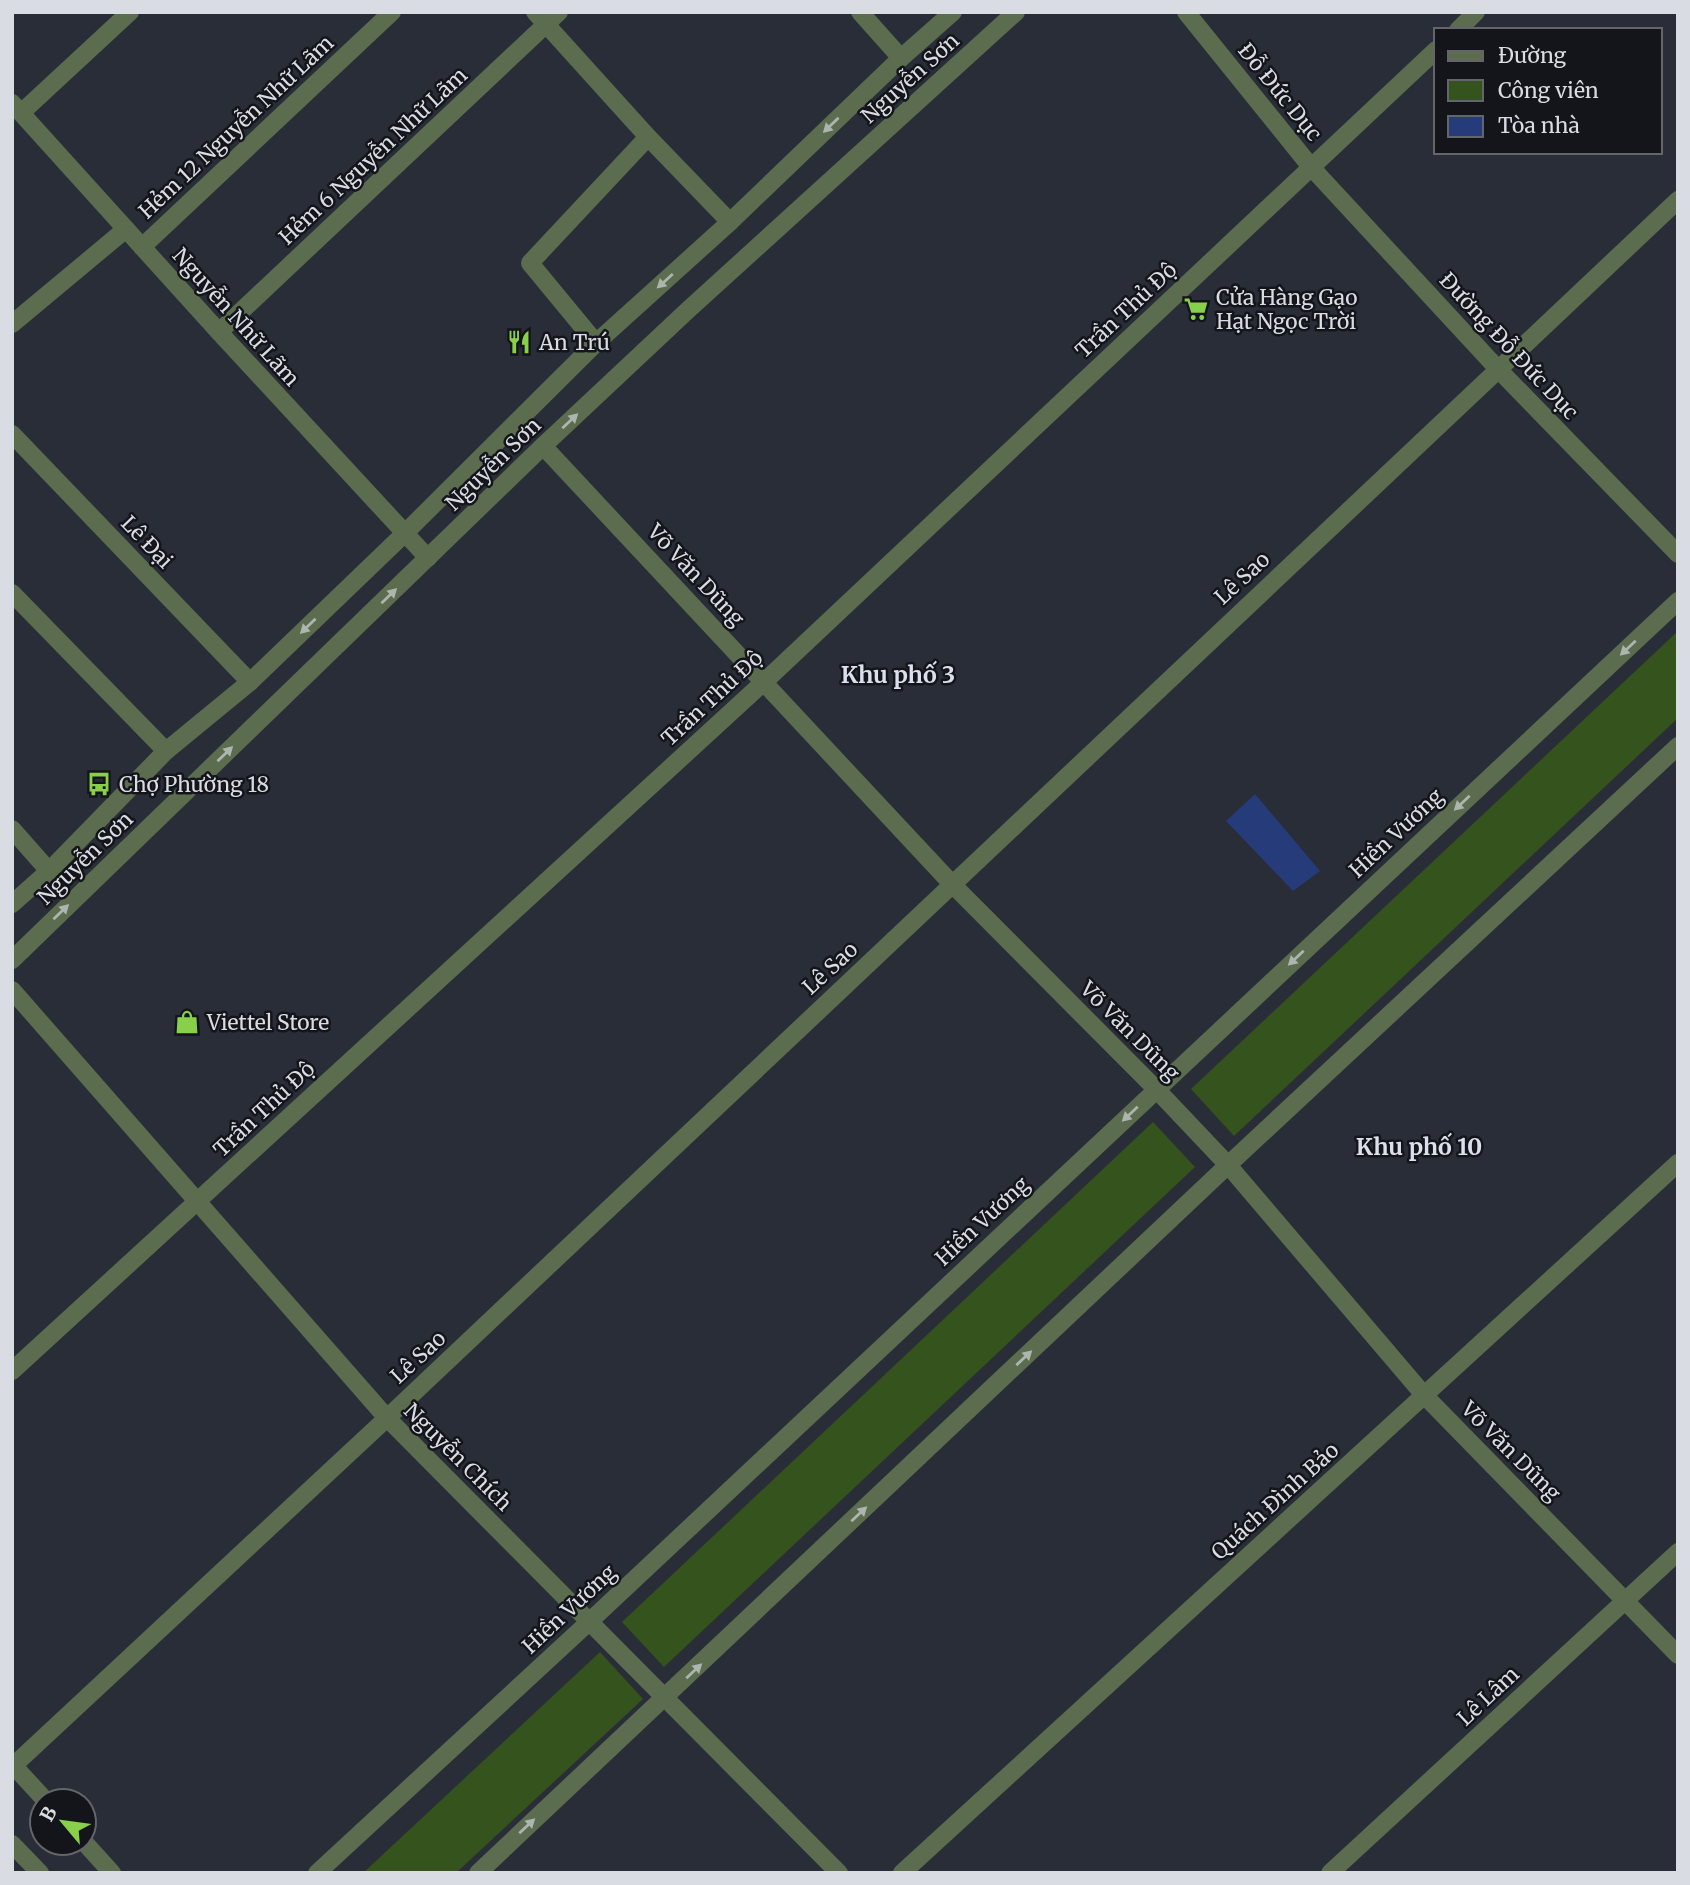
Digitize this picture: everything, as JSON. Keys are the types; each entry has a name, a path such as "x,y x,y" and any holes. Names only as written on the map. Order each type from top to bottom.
{"street":[{"path":"17,108 130,12"},
{"name":"Hẻm 12 Nguyễn Nhữ Lãm","path":"142,247 392,12"},
{"path":"860,12 901,58"},
{"name":"Nguyễn Sơn","path":"12,904 166,751 250,682 404,534 596,342 730,222 901,58 953,12"},
{"name":"Nguyễn Sơn","path":"12,960 543,446 688,310 1016,12"},
{"name":"Đỗ Đức Dục","path":"1186,12 1311,167"},
{"path":"1460,28 1476,12"},
{"path":"547,16 648,137 730,222"},
{"name":"Hẻm 6 Nguyễn Nhữ Lãm","path":"219,332 547,16"},
{"name":"Trần Thủ Độ","path":"12,1371 765,681 1434,52"},
{"name":"Nguyễn Nhữ Lãm","path":"17,108 428,558"},
{"path":"596,342 530,263 648,137"},
{"name":"Đường Đỗ Đức Dục","path":"1311,167 1497,368 1678,554"},
{"name":"Lê Sao","path":"13,1765 387,1418 1678,200"},
{"path":"12,324 126,229"},
{"name":"Lê Đại","path":"12,434 250,682"},
{"name":"Võ Văn Dũng","path":"543,446 952,884 1228,1165 1424,1395 1678,1655"},
{"path":"12,593 166,751"},
{"name":"Hiền Vương","path":"317,1873 589,1622 1678,601"},
{"path":"478,1873 1228,1165 1678,746"},
{"path":"12,829 49,870"},
{"name":"Nguyễn Chích","path":"12,990 387,1418 839,1873"},
{"name":"Quách Đình Bảo","path":"902,1873 1678,1163"},
{"name":"Lê Lâm","path":"1330,1873 1678,1552"},
{"path":"13,1765 33,1787"},
{"path":"12,1844 40,1873"},
{"path":"98,1857 112,1873"}],"green space":[{"path":"1678,631 1678,718 1234,1136 1191,1089"},
{"path":"1153,1122 1195,1167 664,1667 622,1622"},
{"path":"600,1652 643,1699 456,1873 363,1873"}],"building":[{"path":"1255,794 1320,871 1293,891 1226,821"}],"place":[{"name":"Cửa Hàng Gạo Hạt Ngọc Trời","path":"1196,309"},
{"name":"An Trú","path":"519,342"},
{"name":"Chợ Phường 18","path":"99,784"},
{"name":"Viettel Store","path":"187,1022"}],"district":[{"name":"Khu phố 3","path":"898,674"},
{"name":"Khu phố 10","path":"1419,1146"}]}
